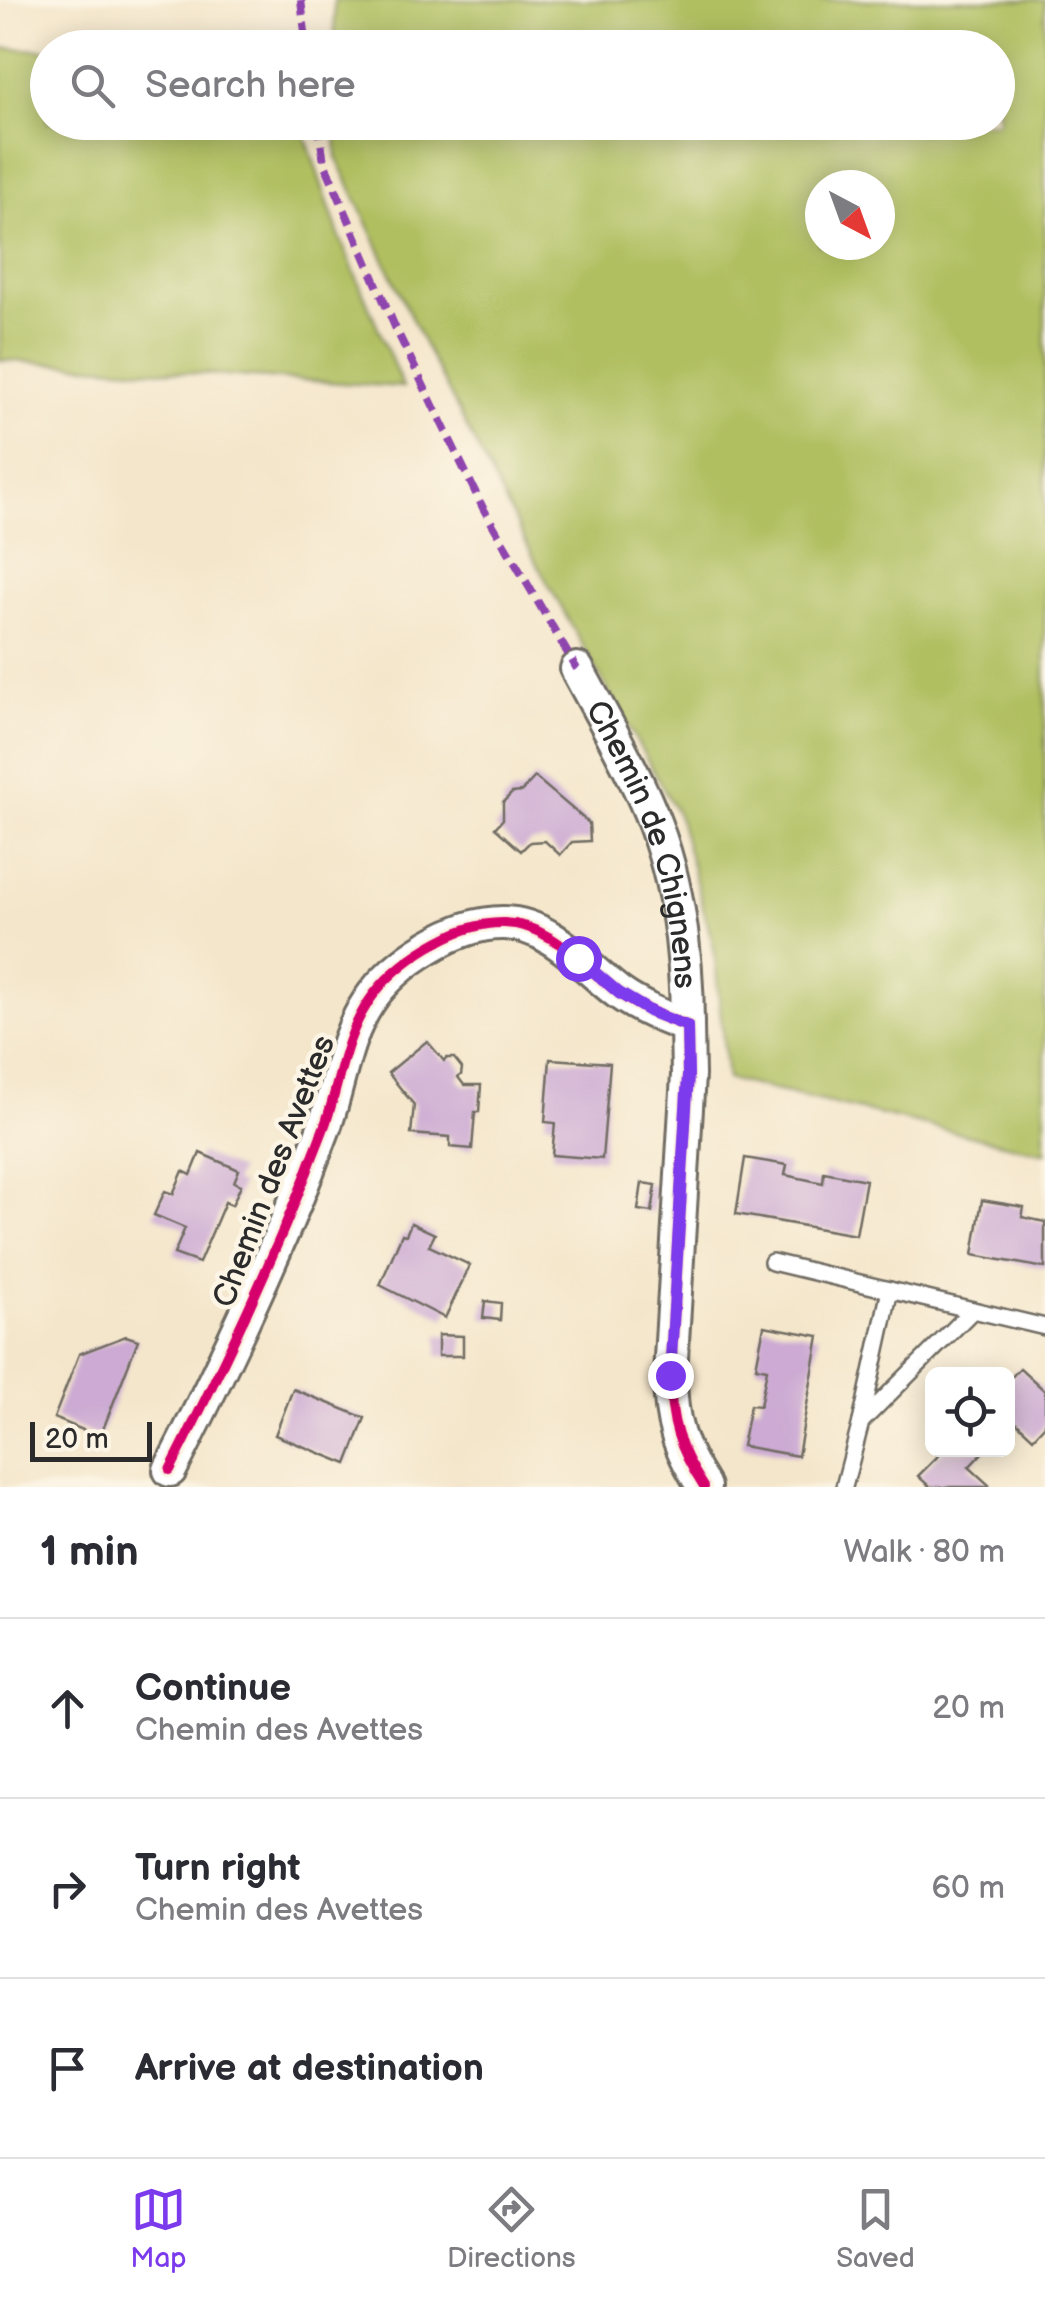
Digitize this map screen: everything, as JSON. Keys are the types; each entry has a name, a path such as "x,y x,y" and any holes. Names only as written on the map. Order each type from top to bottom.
{"street":[{"name":"Chemin de Chignens","path":"578,669 646,800 669,866 687,971 687,1026"},
{"name":"Chemin des Avettes","path":"170,1470 283,1234 356,1026 387,980 439,941 473,928 503,923 534,929 578,958 619,993 651,1012 687,1026"},
{"path":"687,1026 688,1075 670,1408 690,1465 704,1487"}],"lane":[{"path":"772,1262 1045,1326"},
{"path":"844,1487 890,1290"},
{"path":"861,1422 973,1310"}],"green space":[{"path":"334,0 1045,0 1045,1153 727,1079 714,948 678,815 538,566 420,336 337,158 336,140 1015,140 1015,30 335,30"},
{"path":"0,48 30,49 30,140 307,140 338,233 403,387 0,360"}],"building":[{"path":"535,777 589,823 590,841 572,842 560,855 545,841 530,842 521,851 495,828 503,819 503,802 512,793 521,792"},
{"path":"427,1041 444,1061 454,1058 462,1068 458,1077 464,1085 481,1085 472,1149 450,1147 450,1137 411,1134 414,1105 388,1073"},
{"path":"550,1059 610,1063 602,1159 552,1155 555,1123 545,1122"},
{"path":"200,1153 239,1170 234,1182 241,1185 232,1205 225,1202 199,1263 174,1254 185,1228 154,1215 165,1191 173,1194 183,1171 191,1175"},
{"path":"745,1158 787,1165 785,1175 823,1183 824,1172 866,1180 856,1235 736,1214"},
{"path":"642,1183 656,1185 652,1212 638,1210"},
{"path":"982,1200 1024,1207 1022,1217 1045,1222 1045,1268 973,1255"},
{"path":"411,1223 435,1234 429,1246 470,1265 445,1318 380,1285 402,1234 406,1235"},
{"path":"485,1301 501,1303 500,1320 483,1318"},
{"path":"764,1326 819,1336 798,1456 742,1446 750,1405 760,1406 767,1369 756,1367"},
{"path":"438,1335 463,1336 463,1356 438,1356"},
{"path":"126,1336 138,1340 100,1437 54,1418 79,1354"},
{"path":"1020,1368 1045,1391 1045,1425 1033,1438 1015,1421 1015,1373"},
{"path":"293,1389 365,1418 347,1464 275,1435"},
{"path":"937,1457 978,1457 969,1467 989,1485 930,1487 918,1476"}],"marked path":[{"path":"301,0 305,30"},
{"path":"321,140 324,162 395,327 483,508 577,669"}],"cycle path":[{"path":"170,1470 276,1248 326,1122 354,1030 369,1001 394,972 429,947 467,929 504,923 521,925 552,939 627,998 687,1026 688,1075 670,1392 678,1434 704,1487"}],"route":[{"path":"578,958 619,993 651,1012 687,1026 688,1075 670,1375"}]}
